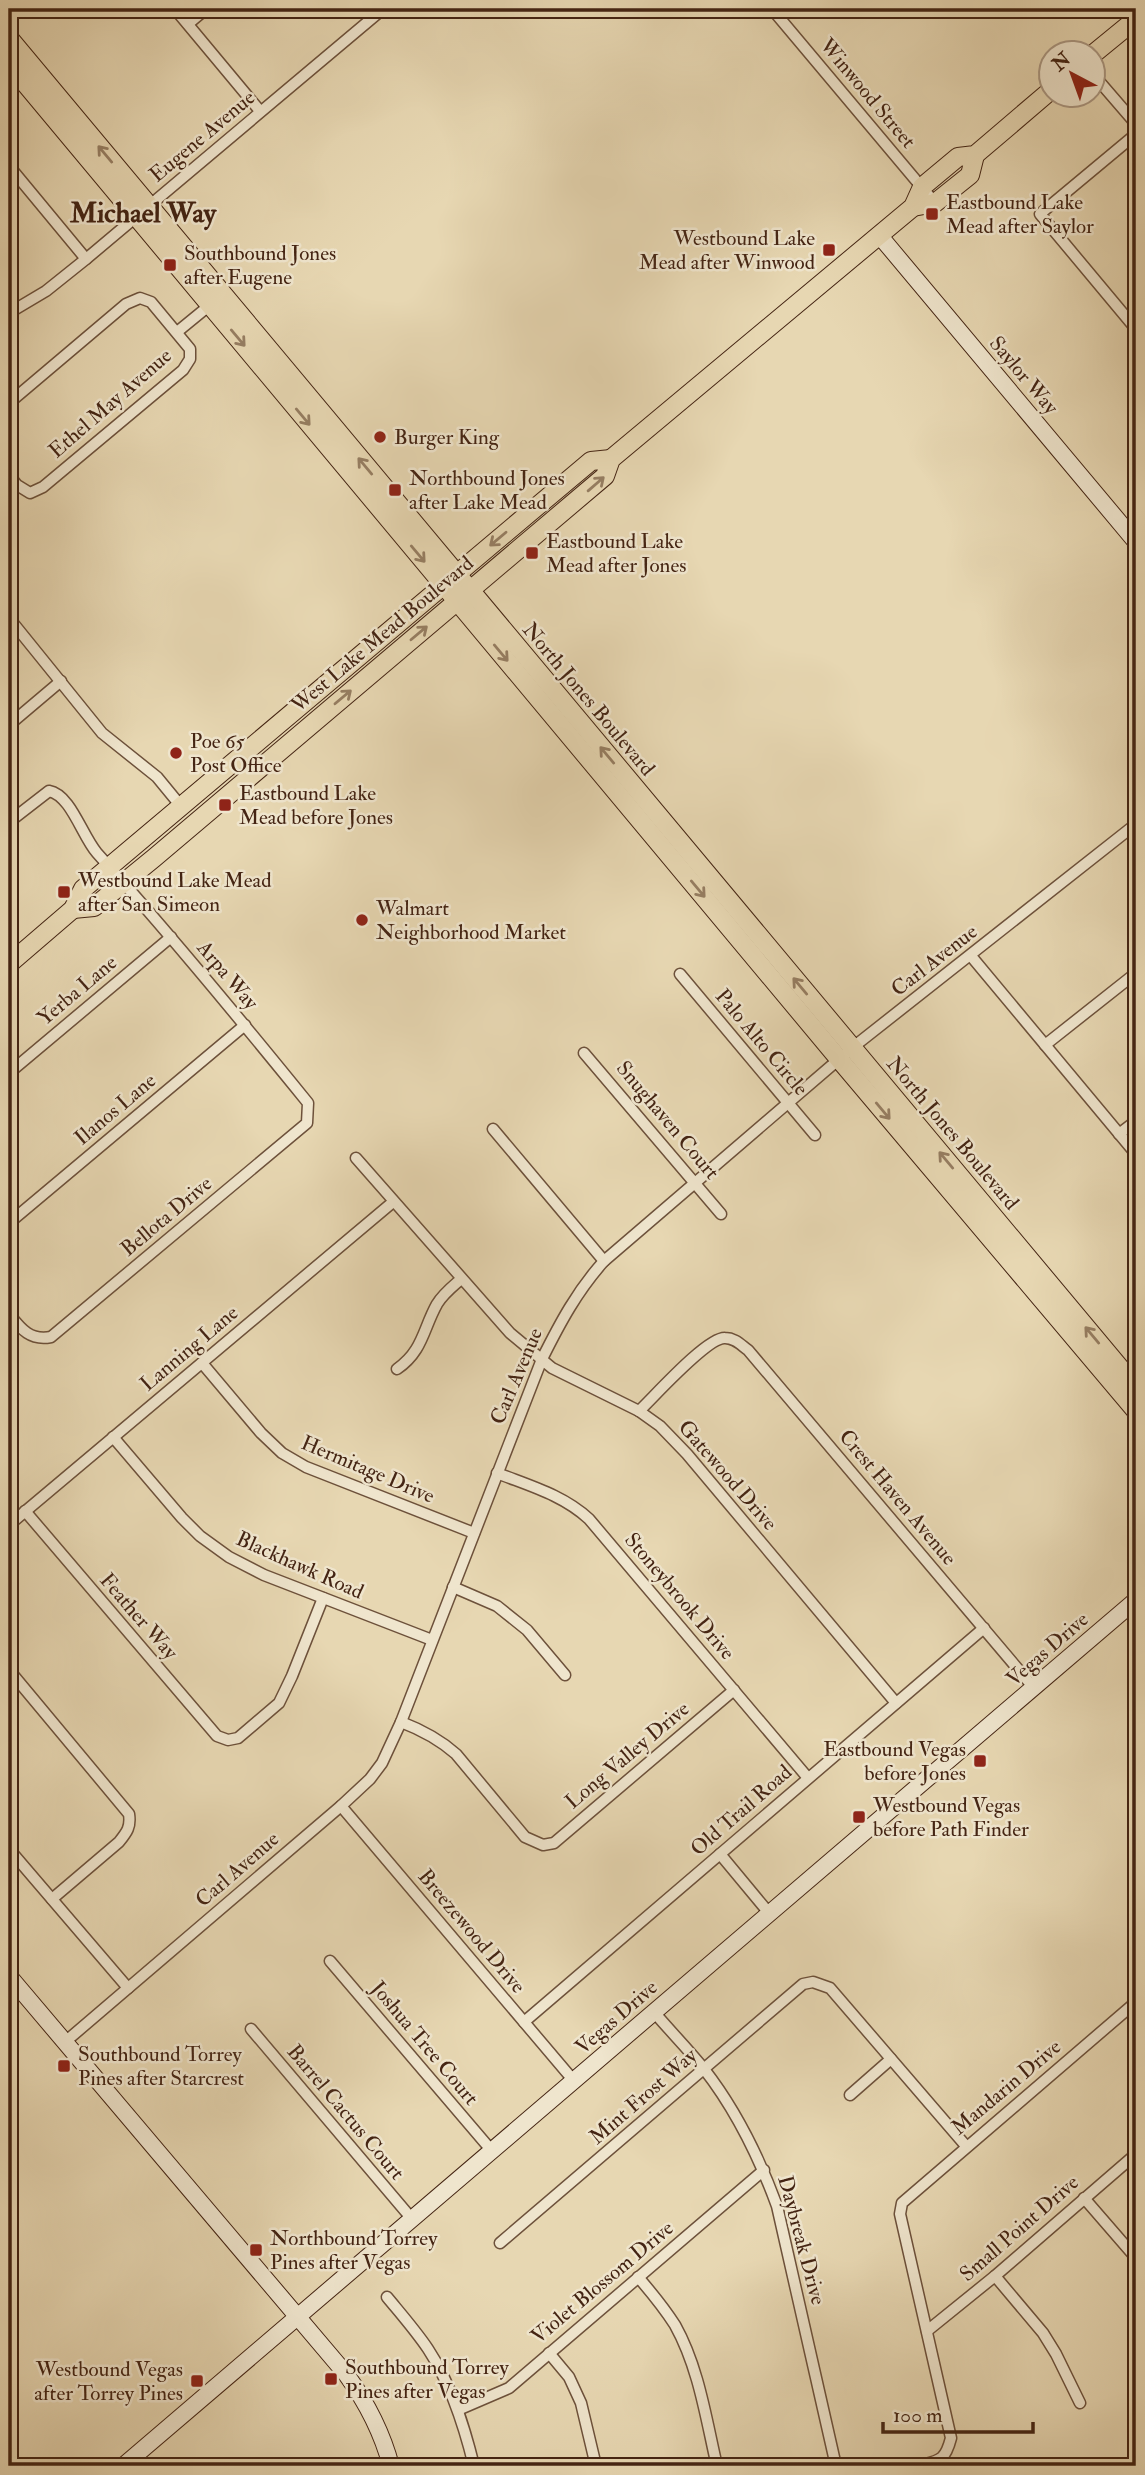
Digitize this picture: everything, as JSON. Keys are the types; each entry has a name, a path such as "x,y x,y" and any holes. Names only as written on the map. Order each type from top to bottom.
{"main road":[{"path":"1106,44 1136,19"},
{"name":"North Jones Boulevard","path":"9,38 142,211 210,305 266,359"},
{"name":"North Jones Boulevard","path":"9,64 142,211 266,359 463,596 603,776 846,1054 1037,1282 1136,1411"},
{"name":"West Lake Mead Boulevard","path":"74,909 94,907 154,858 606,476 611,459 913,207 922,187 958,157 975,155 1036,104"},
{"name":"West Lake Mead Boulevard","path":"913,207 935,203 970,175 975,155"},
{"name":"Saylor Way","path":"879,235 1136,542"},
{"name":"West Lake Mead Boulevard","path":"9,964 74,909 83,889 180,805 591,461 611,459"},
{"name":"North Jones Boulevard","path":"463,596 699,864 846,1054"},
{"path":"272,757 276,739 309,706 319,690"},
{"path":"226,795 242,770 256,756 258,740"},
{"path":"603,776 611,778 646,815 659,818"},
{"path":"154,858 160,840 180,823 183,816 180,805"},
{"path":"638,818 659,829 683,857 699,864"},
{"name":"North Jones Boulevard","path":"1037,1282 1136,1387"},
{"name":"Vegas Drive","path":"123,2466 1136,1600"},
{"path":"9,1976 346,2374 364,2399 380,2431 391,2466"}],"street":[{"path":"175,9 260,111"},
{"path":"188,24 206,9"},
{"name":"Eugene Avenue","path":"9,313 46,291 86,259 383,9"},
{"name":"Winwood Street","path":"772,9 935,203"},
{"path":"1106,88 1136,124"},
{"path":"1136,134 1041,214 1136,330"},
{"path":"9,167 86,259"},
{"path":"9,403 126,304 140,298 151,302 177,332 210,305"},
{"name":"Ethel May Avenue","path":"9,475 17,485 30,493 43,487 183,370 190,359 190,349 177,332"},
{"path":"9,618 102,733 157,777 180,805"},
{"path":"9,725 61,681"},
{"name":"Arpa Way","path":"9,822 40,796 49,791 56,792 69,807 94,850 245,1025 308,1103 309,1113"},
{"name":"Carl Avenue","path":"65,2042 341,1806 370,1779 382,1763 401,1722 542,1359 582,1286 604,1261 695,1181 846,1054 1136,824"},
{"name":"Yerba Lane","path":"9,1073 171,937"},
{"path":"971,956 1136,1154"},
{"path":"1045,1045 1136,973"},
{"name":"Palo Alto Circle","path":"680,974 815,1135"},
{"name":"Ilanos Lane","path":"9,1223 245,1025"},
{"name":"Snughaven Court","path":"584,1052 721,1214"},
{"name":"Bellota Drive","path":"9,1314 21,1329 38,1339 51,1337 307,1123 309,1113"},
{"path":"1119,1134 1136,1121"},
{"path":"493,1129 604,1261"},
{"name":"Gatewood Drive","path":"356,1158 460,1280 510,1333 552,1368 639,1411 660,1426 687,1454 896,1703"},
{"name":"Lanning Lane","path":"9,1525 393,1202"},
{"path":"397,1369 410,1360 424,1338 438,1304 460,1280"},
{"name":"Crest Haven Avenue","path":"639,1411 704,1347 719,1338 728,1337 748,1350 1034,1688"},
{"name":"Hermitage Drive","path":"202,1363 261,1433 282,1453 306,1467 474,1533"},
{"name":"Blackhawk Road","path":"113,1437 200,1536 229,1557 264,1575 432,1640"},
{"name":"Stoneybrook Drive","path":"497,1473 557,1496 590,1519 808,1778"},
{"name":"Feather Way","path":"25,1511 217,1736 228,1740 238,1738 279,1703 323,1598"},
{"path":"453,1587 497,1606 527,1630 565,1675"},
{"name":"Old Trail Road","path":"524,2022 984,1628"},
{"path":"9,1670 129,1814 130,1824 119,1842 52,1899"},
{"name":"Long Valley Drive","path":"401,1722 443,1742 525,1837 543,1845 554,1843 734,1690"},
{"name":"Breezewood Drive","path":"341,1806 574,2081"},
{"path":"9,1849 128,1988"},
{"path":"720,1854 769,1913"},
{"name":"Joshua Tree Court","path":"330,1961 492,2151"},
{"name":"Mint Frost Way","path":"500,2243 803,1984 813,1982 830,1988 891,2059"},
{"name":"Mandarin Drive","path":"927,2331 900,2214 902,2203 1136,2002"},
{"name":"Daybreak Drive","path":"654,2012 704,2069 734,2113 764,2170 777,2206 836,2466"},
{"name":"Barrel Cactus Court","path":"251,2029 412,2219"},
{"path":"850,2095 891,2059 966,2146"},
{"name":"Small Point Drive","path":"927,2331 1136,2154"},
{"name":"Violet Blossom Drive","path":"458,2410 509,2388 764,2170"},
{"path":"1084,2198 1136,2258"},
{"path":"995,2276 1043,2333 1080,2403"},
{"path":"638,2277 660,2302 687,2351 717,2466"},
{"path":"387,2297 427,2347 441,2371 458,2410 474,2466"},
{"path":"919,2466 942,2459 948,2452 951,2438 927,2331"},
{"path":"549,2353 569,2377 582,2403 596,2466"}],"place":[{"name":"Eastbound Lake Mead after Saylor","path":"932,214"},
{"name":"Westbound Lake Mead after Winwood","path":"829,250"},
{"name":"Southbound Jones after Eugene","path":"170,265"},
{"name":"Burger King","path":"380,437"},
{"name":"Northbound Jones after Lake Mead","path":"395,490"},
{"name":"Eastbound Lake Mead after Jones","path":"532,553"},
{"name":"Poe 65 Post Office","path":"176,753"},
{"name":"Eastbound Lake Mead before Jones","path":"225,805"},
{"name":"Westbound Lake Mead after San Simeon","path":"64,892"},
{"name":"Walmart Neighborhood Market","path":"362,920"},
{"name":"Eastbound Vegas before Jones","path":"980,1761"},
{"name":"Westbound Vegas before Path Finder","path":"859,1817"},
{"name":"Southbound Torrey Pines after Starcrest","path":"64,2066"},
{"name":"Northbound Torrey Pines after Vegas","path":"256,2250"},
{"name":"Southbound Torrey Pines after Vegas","path":"331,2379"},
{"name":"Westbound Vegas after Torrey Pines","path":"197,2381"}],"district":[{"name":"Michael Way","path":"143,212"}]}
